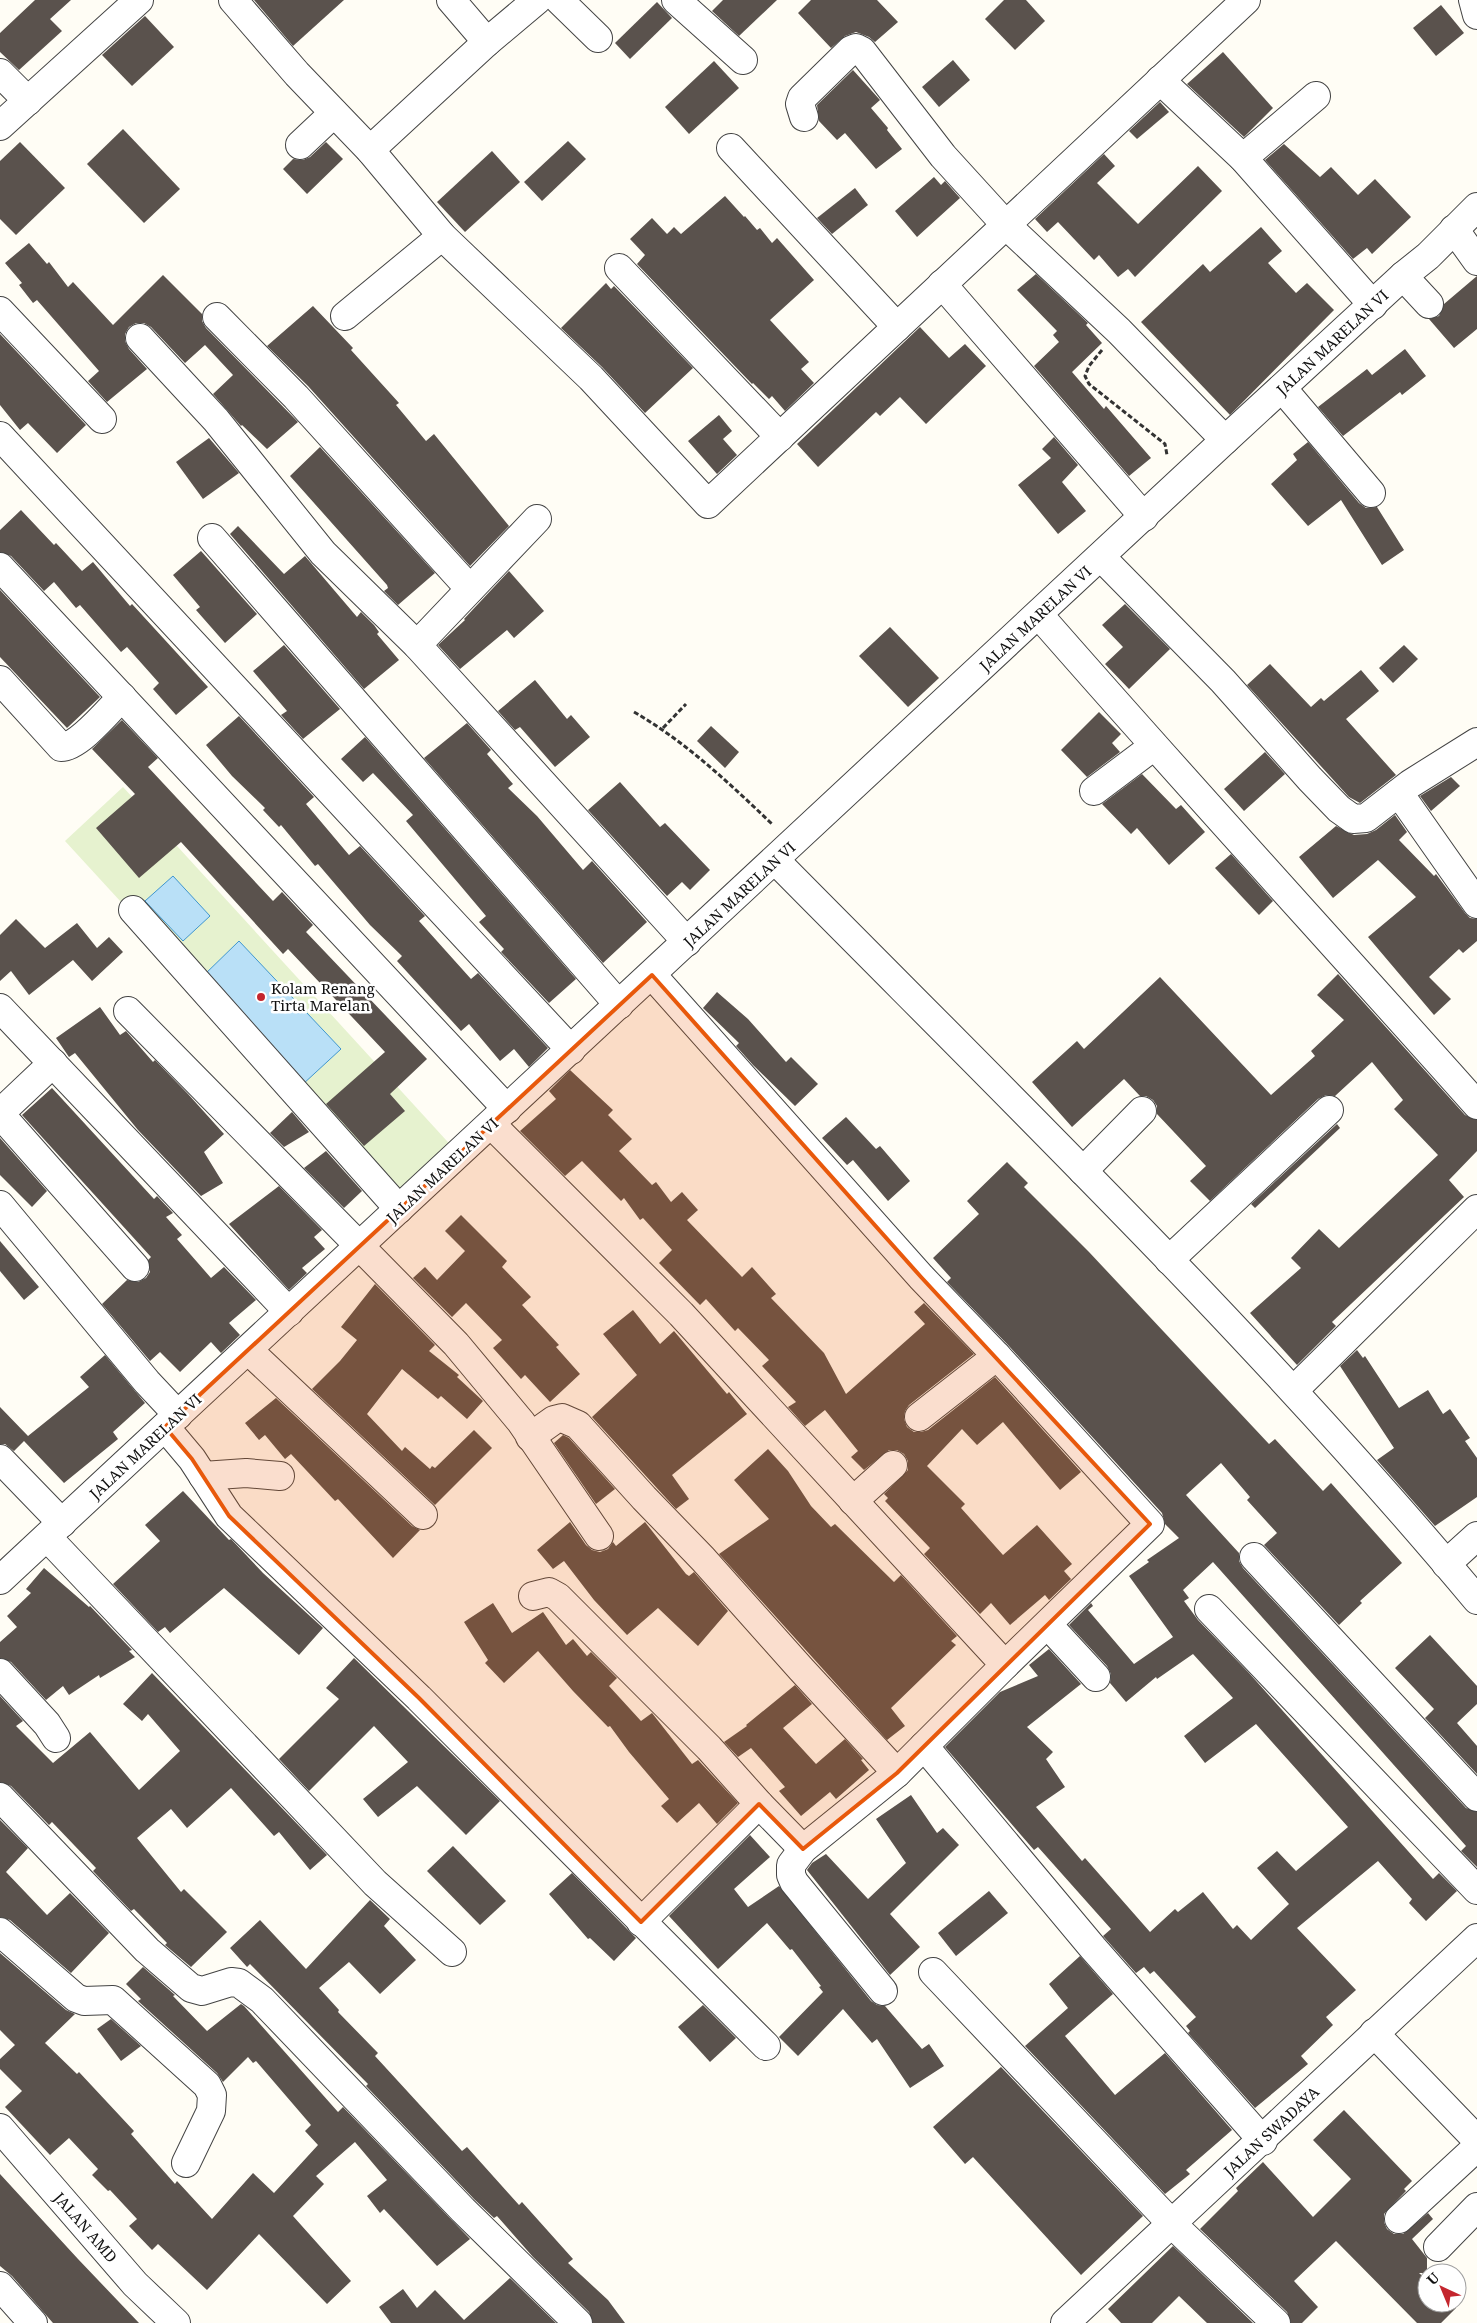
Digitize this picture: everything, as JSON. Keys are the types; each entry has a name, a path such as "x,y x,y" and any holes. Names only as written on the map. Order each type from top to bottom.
{"street":[{"path":"0,126 139,0"},
{"path":"233,0 297,74 370,150 442,236 591,378 708,504 1246,0"},
{"path":"451,0 487,42"},
{"path":"370,150 487,42 537,0"},
{"path":"559,0 598,38"},
{"path":"676,0 743,60"},
{"path":"1473,0 1477,15"},
{"path":"804,117 800,104 802,98 851,50 856,48 862,51 943,156 1005,224 1119,331 1226,440"},
{"path":"0,73 28,101"},
{"path":"1160,80 1243,158 1373,305"},
{"path":"1243,158 1316,96"},
{"path":"300,145 334,113"},
{"path":"731,148 896,327"},
{"name":"JALAN MARELAN VI","path":"0,1580 1282,388 1403,276 1428,256 1477,207"},
{"path":"1454,229 1477,261"},
{"path":"345,316 442,236"},
{"path":"619,268 780,437"},
{"path":"1403,276 1429,304"},
{"path":"942,284 1144,517"},
{"path":"0,311 102,419"},
{"path":"217,317 296,397 470,589"},
{"path":"140,338 216,420 323,553 417,645 686,942"},
{"path":"1282,388 1371,493"},
{"path":"0,436 571,1050"},
{"path":"417,645 537,519"},
{"path":"212,538 619,1005"},
{"path":"1101,557 1222,681 1310,779 1340,809 1353,819 1366,818 1410,784 1477,742"},
{"path":"0,567 122,697 499,1117 1005,1665"},
{"path":"1039,615 1154,746 1477,1105"},
{"path":"0,680 61,747 67,747 80,739 122,697"},
{"path":"1094,791 1154,746"},
{"path":"1399,793 1477,904"},
{"path":"783,852 1083,1171 1294,1390 1477,1600"},
{"path":"133,910 400,1209"},
{"path":"652,974 921,1277 998,1356 1150,1524 1062,1607 1048,1625 1005,1665 897,1773 803,1849 790,1865 794,1882 883,1991"},
{"path":"0,1008 288,1312"},
{"path":"128,1011 456,1344 530,1436 599,1536"},
{"path":"53,1063 0,1113 135,1267"},
{"path":"1170,1260 1328,1110"},
{"path":"1083,1171 1142,1111"},
{"path":"0,1205 147,1382 229,1516 419,1698 766,2046"},
{"path":"1294,1390 1477,1209"},
{"path":"248,1350 423,1515"},
{"path":"919,1417 998,1356"},
{"path":"530,1436 554,1420 562,1418 578,1425 644,1498 703,1558 801,1669 897,1773"},
{"path":"0,1459 55,1530 375,1882 452,1952"},
{"path":"853,1501 894,1465"},
{"path":"204,1476 246,1473 280,1476"},
{"path":"1446,1564 1477,1536"},
{"path":"1254,1557 1477,1797"},
{"path":"533,1596 549,1592 558,1597 709,1748 759,1804 803,1849"},
{"path":"1208,1609 1477,1890"},
{"path":"1048,1625 1096,1677"},
{"path":"0,1673 47,1724 56,1738"},
{"path":"924,1746 1081,1934 1262,2141"},
{"path":"0,1797 147,1950 191,1988 202,1991 232,1982 239,1983 262,2000 463,2210 578,2323"},
{"path":"641,1922 759,1804"},
{"path":"0,1932 76,1998 84,2001 113,2000 207,2085 212,2095 211,2111 186,2163"},
{"name":"JALAN SWADAYA","path":"1065,2323 1262,2141 1374,2033 1477,1938"},
{"path":"933,1972 1172,2224 1276,2323"},
{"path":"1374,2033 1477,2140"},
{"name":"JALAN AMD","path":"0,2128 135,2284 176,2323"},
{"path":"1399,2219 1477,2146"},
{"path":"1438,2247 1477,2207"},
{"path":"0,2286 33,2323"}],"path":[{"path":"1119,331 1089,366 1085,376 1089,384 1166,444 1168,454 1165,459"},
{"path":"663,728 686,704"},
{"path":"634,712 663,728 729,782 783,852"}],"highlighted area":[{"path":"652,975 921,1277 1150,1524 897,1773 803,1849 759,1804 641,1922 419,1698 229,1516 192,1459 165,1427"}],"green space":[{"name":"Kolam Renang Tirta Marelan","path":"123,787 457,1152 400,1206 65,841"}],"water":[{"path":"173,876 210,916 183,941 145,901"},
{"path":"239,941 341,1049 302,1085 201,978"}],"building":[{"path":"35,0 71,0 50,19 62,31 19,70 0,52 0,33"},
{"path":"254,0 344,0 293,46"},
{"path":"723,0 777,0 739,36 712,11"},
{"path":"811,0 877,0 898,22 875,42 869,37 856,32 845,36 831,48 798,13"},
{"path":"1004,0 1026,0 1045,21 1015,50 985,19"},
{"path":"657,2 672,18 630,59 615,43"},
{"path":"1441,5 1464,33 1436,56 1413,28"},
{"path":"145,16 174,47 132,86 102,55"},
{"path":"1223,52 1273,108 1244,137 1187,84"},
{"path":"953,60 970,80 939,107 922,87"},
{"path":"714,61 739,88 689,134 665,107"},
{"path":"853,70 880,100 871,108 902,149 876,169 845,133 837,140 819,121 817,105"},
{"path":"1160,102 1169,112 1137,139 1129,131"},
{"path":"123,129 180,189 144,223 87,164"},
{"path":"568,141 586,159 542,201 524,182"},
{"path":"20,142 65,188 16,235 0,219 0,161"},
{"path":"326,142 343,159 307,194 283,169 293,159 303,160 310,157"},
{"path":"1284,144 1320,177 1331,167 1358,195 1375,179 1411,217 1372,254 1367,248 1353,259 1265,160"},
{"path":"492,151 520,182 465,232 437,202"},
{"path":"1104,154 1115,166 1097,183 1138,224 1198,166 1222,191 1135,277 1128,269 1118,277 1099,255 1094,260 1058,222 1047,232 1035,219"},
{"path":"934,177 941,185 945,181 960,198 917,237 895,211"},
{"path":"855,188 868,205 832,234 817,218"},
{"path":"725,196 757,230 760,228 772,243 777,238 814,280 770,320 809,362 801,369 814,383 785,411 772,396 769,399 752,384 637,264 645,255 630,239 652,218 667,234 674,227 681,234"},
{"path":"1261,227 1282,251 1268,263 1296,293 1307,283 1334,310 1230,415 1141,322 1203,264 1210,272"},
{"path":"29,243 47,264 49,262 68,287 73,282 113,325 163,275 202,314 202,321 206,328 298,422 267,449 241,426 213,394 233,375 205,345 185,363 151,327 144,323 136,323 129,327 125,334 125,341 129,349 147,369 107,402 88,381 99,371 37,300 33,303 19,285 22,283 5,263"},
{"path":"1036,274 1088,323 1086,325 1102,343 1072,372 1104,409 1106,406 1151,458 1129,476 1034,366 1059,342 1053,335 1057,331 1017,290"},
{"path":"1477,276 1477,329 1454,348 1429,319 1439,316 1444,304"},
{"path":"606,283 611,289 614,286 693,368 645,413 602,367 561,328"},
{"path":"313,306 353,348 351,350 399,403 396,405 426,441 434,434 509,526 470,566 308,386 267,346"},
{"path":"920,327 949,358 965,344 986,366 926,424 900,397 880,416 876,412 818,467 797,444"},
{"path":"0,334 86,425 57,453 28,423 20,430 0,405"},
{"path":"1405,349 1426,376 1402,395 1400,392 1343,436 1318,407 1367,369 1372,375"},
{"path":"719,415 732,431 723,439 737,455 717,474 688,441"},
{"path":"1054,437 1078,465 1062,482 1086,511 1058,534 1018,485 1051,458 1042,449"},
{"path":"209,438 239,473 203,499 176,462"},
{"path":"1308,442 1359,503 1366,508 1377,507 1404,550 1382,565 1341,500 1308,526 1271,484 1297,460 1293,454"},
{"path":"320,447 435,573 398,605 384,591 388,588 387,585 290,476"},
{"path":"21,510 82,571 93,562 130,606 132,604 208,687 176,715 153,689 159,683 127,647 121,652 80,605 76,608 54,582 44,591 11,556 0,552 0,530"},
{"path":"238,526 284,574 305,556 357,617 361,612 374,625 379,632 377,634 399,660 364,689 230,534"},
{"path":"201,551 257,614 225,643 196,610 200,607 173,575"},
{"path":"509,571 544,611 514,638 507,630 460,669 438,645 465,620"},
{"path":"0,590 100,697 67,728 0,657"},
{"path":"1125,604 1170,649 1129,689 1105,664 1123,647 1102,625"},
{"path":"890,627 939,678 908,707 859,656"},
{"path":"284,645 340,709 303,739 281,715 287,711 253,671"},
{"path":"1404,645 1418,659 1393,683 1379,668"},
{"path":"1270,664 1311,707 1321,698 1324,701 1361,670 1379,691 1346,719 1396,775 1360,803 1349,797 1247,685"},
{"path":"535,680 567,719 571,715 590,737 555,767 520,727 515,730 498,711"},
{"path":"1099,712 1121,734 1112,743 1120,752 1087,777 1061,750"},
{"path":"239,716 314,797 306,804 349,855 360,846 425,916 419,921 471,979 478,973 548,1048 529,1067 514,1049 500,1061 469,1024 461,1031 397,961 402,956 370,925 318,864 315,866 281,825 279,827 263,810 265,808 232,776 206,745"},
{"path":"122,720 158,758 148,767 273,901 282,892 313,925 306,932 427,1059 390,1094 405,1111 364,1146 326,1104 385,1052 288,949 283,954 181,842 139,878 96,828 135,794 92,749"},
{"path":"467,723 491,750 487,754 513,784 508,788 537,816 583,870 592,861 647,922 603,963 424,758"},
{"path":"711,726 739,752 725,768 697,741"},
{"path":"365,737 576,979 549,1003 501,952 504,949 479,922 486,916 406,821 413,815 373,773 363,782 341,759"},
{"path":"1265,752 1285,774 1244,811 1224,789"},
{"path":"1142,774 1176,809 1181,805 1205,832 1169,865 1137,828 1131,834 1102,804"},
{"path":"1451,777 1460,786 1431,811 1420,796"},
{"path":"620,782 660,827 665,823 710,870 690,890 682,882 667,896 588,810"},
{"path":"1395,815 1407,832 1399,840 1434,876 1436,874 1465,913 1470,918 1477,919 1477,941 1463,953 1459,949 1429,977 1451,999 1434,1015 1368,937 1416,897 1378,860 1333,898 1299,857 1336,826 1354,835 1367,834 1376,830"},
{"path":"1231,854 1273,901 1259,915 1215,868"},
{"path":"16,919 45,948 77,923 97,948 109,937 123,952 92,981 73,960 29,995 11,971 0,981 0,935"},
{"path":"1338,974 1465,1115 1477,1120 1477,1151 1449,1180 1464,1197 1332,1322 1336,1326 1297,1365 1250,1313 1301,1268 1291,1258 1319,1229 1339,1248 1438,1155 1394,1109 1403,1100 1372,1062 1335,1096 1326,1095 1318,1099 1210,1201 1190,1181 1206,1166 1157,1114 1157,1106 1153,1100 1146,1096 1140,1096 1124,1079 1072,1127 1032,1082 1077,1041 1084,1049 1160,977 1271,1095 1315,1056 1311,1051 1344,1020 1317,995"},
{"path":"717,992 748,1019 786,1062 791,1057 818,1084 795,1106 753,1065 736,1046 739,1043 703,1008"},
{"path":"100,1007 120,1035 126,1031 153,1062 155,1060 224,1134 204,1152 223,1183 201,1196 138,1130 75,1053 69,1057 56,1038"},
{"path":"570,1070 613,1110 608,1115 632,1139 619,1151 652,1185 656,1182 671,1202 682,1192 698,1210 687,1220 742,1277 752,1267 776,1294 771,1298 824,1353 846,1394 925,1324 914,1312 924,1303 974,1354 909,1405 905,1411 904,1419 907,1427 914,1432 928,1430 995,1377 1081,1472 1060,1490 1003,1422 977,1445 962,1429 927,1466 965,1504 961,1508 1003,1555 1037,1525 1072,1564 1064,1571 1071,1579 1049,1600 1045,1595 1010,1625 991,1603 980,1614 924,1554 930,1548 885,1501 888,1498 884,1494 908,1470 908,1461 904,1454 897,1450 889,1450 864,1470 851,1457 858,1451 825,1410 805,1426 788,1407 796,1402 762,1366 769,1360 738,1328 735,1331 706,1299 700,1305 659,1263 672,1250 643,1218 640,1220 624,1198 621,1201 582,1161 565,1176 520,1131 556,1099 549,1091"},
{"path":"52,1088 154,1199 157,1196 173,1213 166,1217 182,1235 177,1239 211,1278 224,1267 256,1300 229,1323 240,1335 221,1353 211,1342 180,1372 160,1352 150,1361 102,1304 127,1280 138,1282 146,1278 150,1272 148,1260 151,1257 22,1115"},
{"path":"292,1112 309,1132 284,1147 270,1133"},
{"path":"846,1117 876,1149 880,1146 910,1181 888,1201 853,1160 847,1165 822,1138"},
{"path":"1337,1124 1340,1128 1255,1208 1251,1204"},
{"path":"0,1138 47,1191 32,1207 0,1175"},
{"path":"326,1151 362,1191 344,1208 304,1168"},
{"path":"1007,1162 1028,1183 1024,1187 1089,1252 1269,1444 1275,1439 1323,1491 1331,1483 1402,1563 1360,1601 1362,1603 1339,1625 1264,1545 1277,1533 1247,1500 1250,1497 1221,1463 1186,1495 1239,1553 1239,1561 1243,1568 1466,1808 1477,1812 1477,1867 1461,1851 1466,1846 1213,1562 1183,1590 1189,1598 1184,1601 1198,1620 1249,1673 1433,1879 1439,1873 1457,1891 1426,1921 1409,1903 1412,1899 1378,1861 1297,1928 1356,1990 1326,2017 1333,2025 1301,2056 1308,2064 1255,2108 1188,2033 1190,2031 1186,2026 1196,2017 1154,1971 1150,1974 1144,1967 1136,1973 1103,1936 1111,1929 1038,1847 1034,1850 945,1747 1000,1692 1038,1676 1029,1665 1049,1649 1081,1684 1027,1727 1053,1752 1046,1759 1065,1787 1036,1807 1082,1861 1085,1858 1150,1932 1175,1909 1178,1912 1203,1892 1233,1929 1237,1925 1251,1940 1289,1904 1257,1868 1277,1851 1296,1871 1348,1827 1256,1724 1205,1763 1184,1736 1233,1698 1193,1654 1157,1679 1156,1677 1126,1702 1110,1683 1111,1674 1107,1666 1069,1625 1091,1603 1093,1606 1088,1610 1134,1664 1173,1637 1129,1576 1149,1562 1147,1560 1179,1538 1165,1524 1162,1513 1008,1345 947,1282 951,1278 933,1258 979,1214 967,1201"},
{"path":"279,1186 322,1230 314,1237 325,1249 302,1268 307,1273 289,1290 229,1224"},
{"path":"461,1215 507,1261 502,1267 531,1297 522,1305 559,1345 556,1347 580,1374 550,1402 525,1375 521,1379 493,1348 502,1340 466,1303 452,1317 413,1278 425,1267 437,1280 465,1251 445,1231"},
{"path":"0,1241 39,1287 24,1300 0,1271"},
{"path":"375,1284 435,1345 429,1351 459,1375 457,1377 483,1401 467,1419 441,1396 438,1399 402,1369 367,1414 402,1451 405,1447 430,1469 432,1466 435,1468 474,1430 492,1448 435,1505 312,1389 340,1361 357,1340 341,1327"},
{"path":"633,1310 660,1344 674,1331 727,1394 729,1392 747,1414 672,1475 689,1499 676,1509 592,1417 637,1375 603,1334"},
{"path":"1357,1350 1363,1358 1365,1356 1399,1408 1428,1390 1443,1414 1450,1409 1470,1438 1465,1441 1477,1458 1477,1497 1435,1526 1377,1460 1394,1448 1340,1366"},
{"path":"105,1355 145,1403 113,1432 118,1439 64,1483 24,1441 14,1451 5,1444 0,1444 0,1407 28,1436 89,1387 80,1377"},
{"path":"276,1398 412,1526 420,1530 393,1558 338,1499 335,1501 291,1454 285,1459 265,1435 259,1440 245,1423"},
{"path":"563,1435 569,1438 615,1489 596,1504 554,1443"},
{"path":"768,1449 788,1471 811,1506 831,1527 835,1524 894,1582 901,1575 957,1636 951,1641 956,1645 891,1708 905,1726 887,1740 719,1554 769,1519 734,1480"},
{"path":"183,1491 229,1540 231,1539 263,1573 323,1628 299,1655 224,1588 170,1633 165,1627 158,1632 113,1584 160,1541 145,1525"},
{"path":"570,1522 586,1545 592,1550 600,1552 608,1549 613,1542 616,1546 645,1522 686,1574 689,1576 694,1572 728,1611 698,1646 658,1608 627,1635 594,1600 564,1561 553,1569 537,1550"},
{"path":"44,1568 90,1606 132,1650 129,1651 135,1657 100,1678 99,1675 69,1695 63,1686 46,1700 11,1662 0,1658 0,1642 17,1627 7,1616 31,1593 26,1589"},
{"path":"493,1603 512,1633 543,1612 566,1645 573,1639 587,1656 591,1652 617,1678 609,1686 641,1721 652,1713 692,1764 698,1760 738,1803 717,1824 699,1803 677,1823 661,1806 669,1799 629,1752 610,1726 608,1727 573,1691 538,1651 504,1683 485,1663 488,1660 464,1622"},
{"path":"1430,1635 1477,1686 1477,1704 1457,1723 1477,1746 1477,1774 1425,1718 1434,1709 1395,1668"},
{"path":"354,1658 500,1801 466,1835 417,1786 378,1817 363,1799 408,1762 374,1726 309,1791 279,1759 339,1699 326,1688"},
{"path":"152,1673 327,1855 310,1870 279,1832 274,1836 231,1788 187,1828 171,1809 137,1838 181,1892 184,1889 227,1932 191,1967 165,1945 167,1943 134,1909 131,1911 93,1871 96,1868 52,1822 49,1825 11,1786 0,1782 0,1696 23,1721 16,1726 53,1763 90,1732 139,1790 180,1751 148,1714 142,1721 123,1704"},
{"path":"795,1685 812,1704 783,1728 816,1764 845,1739 863,1759 861,1760 869,1770 836,1799 830,1792 801,1816 779,1791 785,1787 751,1748 738,1757 724,1742 747,1726"},
{"path":"911,1795 937,1833 943,1828 959,1845 890,1914 920,1947 890,1975 807,1870 812,1863 826,1854 868,1899 906,1863 876,1819"},
{"path":"0,1820 28,1848 6,1872 47,1915 70,1893 109,1933 71,1973 10,1920 0,1917"},
{"path":"750,1835 770,1857 734,1889 748,1907 779,1886 871,2001 877,2005 885,2006 922,2049 929,2044 944,2066 910,2088 877,2039 872,2043 843,2009 798,2056 779,2037 823,1992 819,1987 821,1986 792,1949 790,1950 767,1923 718,1969 669,1916"},
{"path":"453,1846 506,1901 480,1925 427,1871"},
{"path":"572,1873 636,1938 614,1961 590,1938 588,1939 549,1894"},
{"path":"989,1891 1008,1913 956,1956 938,1933"},
{"path":"370,1900 390,1919 384,1926 416,1960 380,1994 349,1962 319,1988 339,2010 338,2012 378,2053 375,2056 462,2151 467,2147 519,2205 522,2202 573,2259 568,2263 608,2300 625,2323 593,2323 589,2312 533,2257 497,2216 494,2218 474,2199 366,2086 368,2084 250,1964 247,1967 230,1948 260,1920 306,1969"},
{"path":"0,1953 66,2010 75,2014 45,2043 77,2074 79,2072 134,2131 131,2134 175,2184 177,2181 212,2219 253,2173 274,2193 318,2145 305,2131 311,2125 256,2061 253,2063 248,2057 223,2082 217,2073 138,2001 141,1999 126,1984 143,1967 175,1995 173,1996 207,2031 241,2004 244,2006 338,2112 343,2107 470,2239 437,2266 384,2209 380,2213 367,2196 387,2180 355,2142 316,2176 324,2184 293,2216 351,2281 327,2304 259,2234 207,2290 158,2244 152,2250 129,2226 137,2219 110,2190 108,2191 92,2175 98,2169 69,2138 50,2155 5,2107 22,2091 0,2069 0,2059 15,2045 0,2030"},
{"path":"1080,1956 1113,1994 1065,2036 1115,2095 1165,2053 1232,2130 1186,2170 1190,2174 1165,2194 1025,2046 1068,2008 1049,1984"},
{"path":"703,2005 736,2038 710,2062 678,2027"},
{"path":"111,2019 141,2046 121,2061 97,2029"},
{"path":"1001,2067 1143,2216 1081,2275 973,2157 965,2164 933,2127"},
{"path":"1344,2110 1412,2181 1404,2189 1406,2191 1384,2214 1384,2222 1387,2229 1394,2234 1403,2234 1428,2213 1433,2219 1412,2239 1427,2258 1427,2263 1417,2263 1417,2313 1451,2313 1441,2323 1417,2323 1336,2241 1294,2281 1318,2307 1302,2323 1291,2323 1287,2312 1200,2229 1238,2191 1236,2188 1263,2162 1313,2217 1351,2179 1313,2140"},
{"path":"0,2174 139,2323 53,2323 12,2276 0,2266"},
{"path":"1173,2246 1253,2323 1207,2323 1179,2296 1152,2323 1121,2323 1108,2309"},
{"path":"510,2278 556,2323 391,2323 379,2307 403,2289 417,2308 435,2290 464,2320"}],"place":[{"name":"Kolam Renang Tirta Marelan","path":"261,997"}]}
